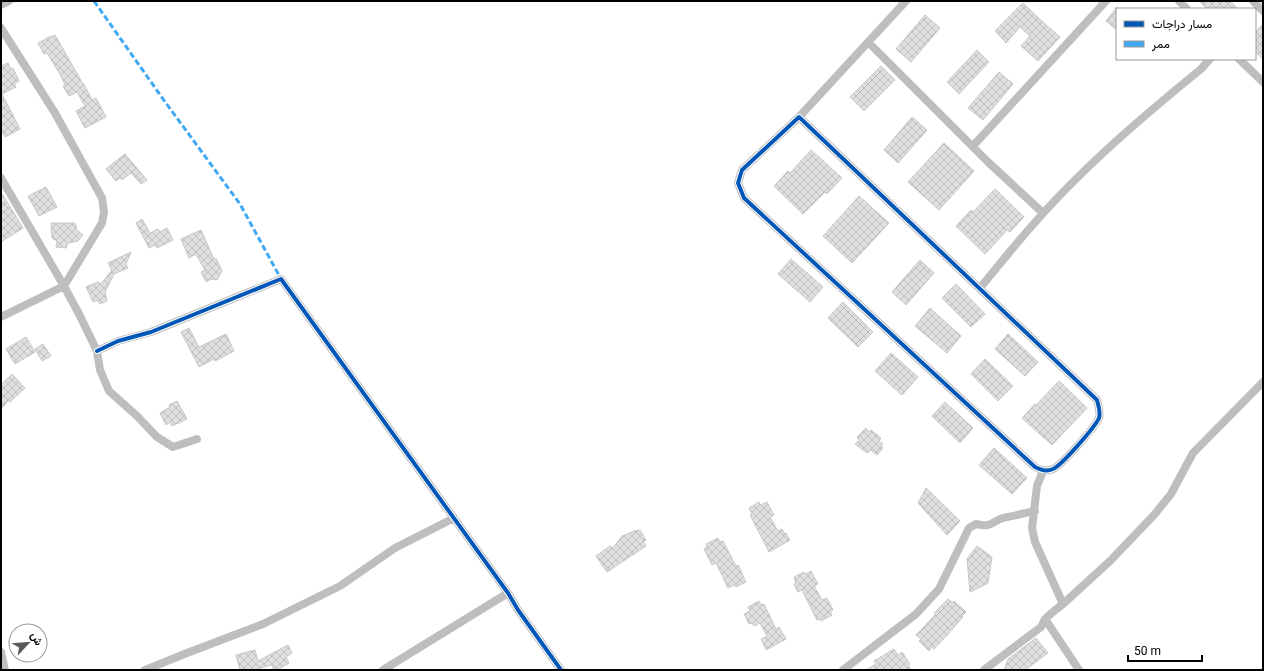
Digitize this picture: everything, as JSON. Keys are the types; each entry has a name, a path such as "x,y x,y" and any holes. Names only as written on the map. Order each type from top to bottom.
{"street":[{"path":"1,5 9,1"},
{"path":"799,117 1097,400 1100,416 1060,465 1043,471 1035,468 744,198 738,183 742,170 799,117 906,1"},
{"path":"972,146 1106,1"},
{"path":"1,28 55,113 102,198 104,212 102,223 64,286 1,316"},
{"path":"868,42 972,146 1043,213"},
{"path":"980,288 1043,213 1076,178 1107,149 1201,69 1209,60"},
{"path":"1240,60 1263,82"},
{"path":"1,178 64,286 97,351 100,370 109,391 137,416 157,437 172,447 197,439"},
{"path":"97,351 118,341 151,332 281,280 508,593 518,610 561,670"},
{"path":"985,670 1041,627 1045,619 1110,561 1154,516 1171,494 1193,454 1263,382"},
{"path":"1043,471 1037,486 1032,528 1035,542 1063,604"},
{"path":"844,670 916,614 939,588 969,528 976,524 984,526 1001,519 1035,511"},
{"path":"145,670 262,624 333,590 395,548 454,518"},
{"path":"382,670 508,593"},
{"path":"1045,619 1079,670"},
{"path":"1,652 5,670"}],"building":[{"path":"1199,1 1230,1 1237,8 1206,8"},
{"path":"1023,3 1060,37 1038,61 1021,46 1030,36 1020,27 1006,43 995,31"},
{"path":"1116,8 1116,29 1106,21"},
{"path":"925,15 940,28 911,62 896,49"},
{"path":"1263,24 1263,59 1256,53 1256,32"},
{"path":"55,35 92,100 96,98 106,117 85,128 76,111 85,106 77,92 69,96 63,86 65,85 61,76 47,53 44,54 38,43"},
{"path":"977,50 989,62 959,94 947,82"},
{"path":"8,63 11,69 13,68 19,81 14,84 16,87 2,94 20,129 5,137 1,129 1,71 3,65"},
{"path":"881,66 895,80 864,111 850,97"},
{"path":"999,72 1013,84 983,120 968,108"},
{"path":"912,117 927,130 898,163 884,150"},
{"path":"944,143 974,171 939,210 908,182"},
{"path":"811,150 842,178 827,194 825,192 803,214 774,186 788,171 790,173"},
{"path":"125,154 147,180 141,184 131,173 122,180 120,178 116,181 106,169"},
{"path":"46,187 57,207 39,216 28,196"},
{"path":"995,189 1024,217 1010,232 1007,230 985,254 956,226 971,210 973,212"},
{"path":"1,192 23,228 1,242"},
{"path":"859,196 889,223 852,263 823,236"},
{"path":"142,219 150,233 158,229 160,232 167,228 173,240 157,248 155,245 149,248 136,223"},
{"path":"51,223 75,223 77,230 83,235 78,241 68,243 66,248 56,247 57,241 52,238"},
{"path":"201,230 214,259 216,258 222,271 217,280 211,279 206,282 201,272 205,270 196,254 189,258 181,239"},
{"path":"131,252 126,264 128,268 114,274 105,292 107,301 100,304 98,300 93,302 86,287 98,282 101,284 112,270 108,263"},
{"path":"791,259 823,287 810,302 778,274"},
{"path":"920,260 934,273 906,305 892,292"},
{"path":"956,284 985,314 971,327 942,298"},
{"path":"843,302 873,332 858,347 828,318"},
{"path":"930,308 961,336 947,353 915,326"},
{"path":"189,328 199,347 226,334 234,351 199,367 181,332"},
{"path":"1008,334 1038,362 1025,376 995,349"},
{"path":"26,337 35,352 15,364 6,349"},
{"path":"43,344 51,356 42,361 35,349"},
{"path":"891,353 918,377 902,395 875,371"},
{"path":"985,359 1013,386 998,401 971,374"},
{"path":"12,374 25,388 10,402 9,400 1,409 1,385"},
{"path":"1059,381 1087,408 1052,445 1022,418"},
{"path":"177,401 187,419 172,426 170,422 166,425 160,413 170,407 169,405"},
{"path":"945,402 973,428 960,443 932,416"},
{"path":"866,428 868,432 871,430 881,438 879,441 883,444 881,446 883,448 877,455 871,450 867,453 855,444 859,440 857,437"},
{"path":"994,448 1027,478 1012,494 979,465"},
{"path":"926,488 960,521 947,535 918,503"},
{"path":"759,502 760,505 767,502 774,515 770,517 778,531 782,529 790,540 769,552 750,515 752,514 749,508"},
{"path":"640,530 646,540 643,542 646,546 607,572 596,556 610,546 613,548 622,536"},
{"path":"718,538 720,542 723,541 736,566 738,565 746,582 736,587 734,585 728,588 716,563 712,565 704,549 707,547 706,544"},
{"path":"977,546 992,557 988,583 970,592 967,559"},
{"path":"811,571 818,584 814,586 822,600 827,598 833,610 830,612 832,615 821,621 820,619 817,620 802,590 798,592 794,584 796,583 794,577 804,572 806,574"},
{"path":"948,599 953,603 954,601 966,612 934,649 932,647 929,651 919,641 921,639 916,635"},
{"path":"759,601 761,605 764,604 776,629 779,627 786,639 766,650 761,639 767,636 760,623 754,626 752,623 749,624 744,614 750,611 748,607"},
{"path":"1036,638 1048,653 1025,670 1004,670 1008,659"},
{"path":"288,645 292,653 286,657 289,663 277,670 274,670 272,665 254,670 240,670 236,655 255,650 258,661"},
{"path":"894,649 898,655 902,652 910,664 908,665 911,670 866,670 876,664 874,661"}],"marked path":[{"path":"94,1 163,99 240,204 281,279"}],"cycle path":[{"path":"799,117 1097,400 1100,413 1096,423 1078,445 1053,469 1041,470 1035,467 744,198 738,183 742,170 799,117"},
{"path":"97,351 118,341 151,332 281,279 508,593 518,610 561,670"}]}
